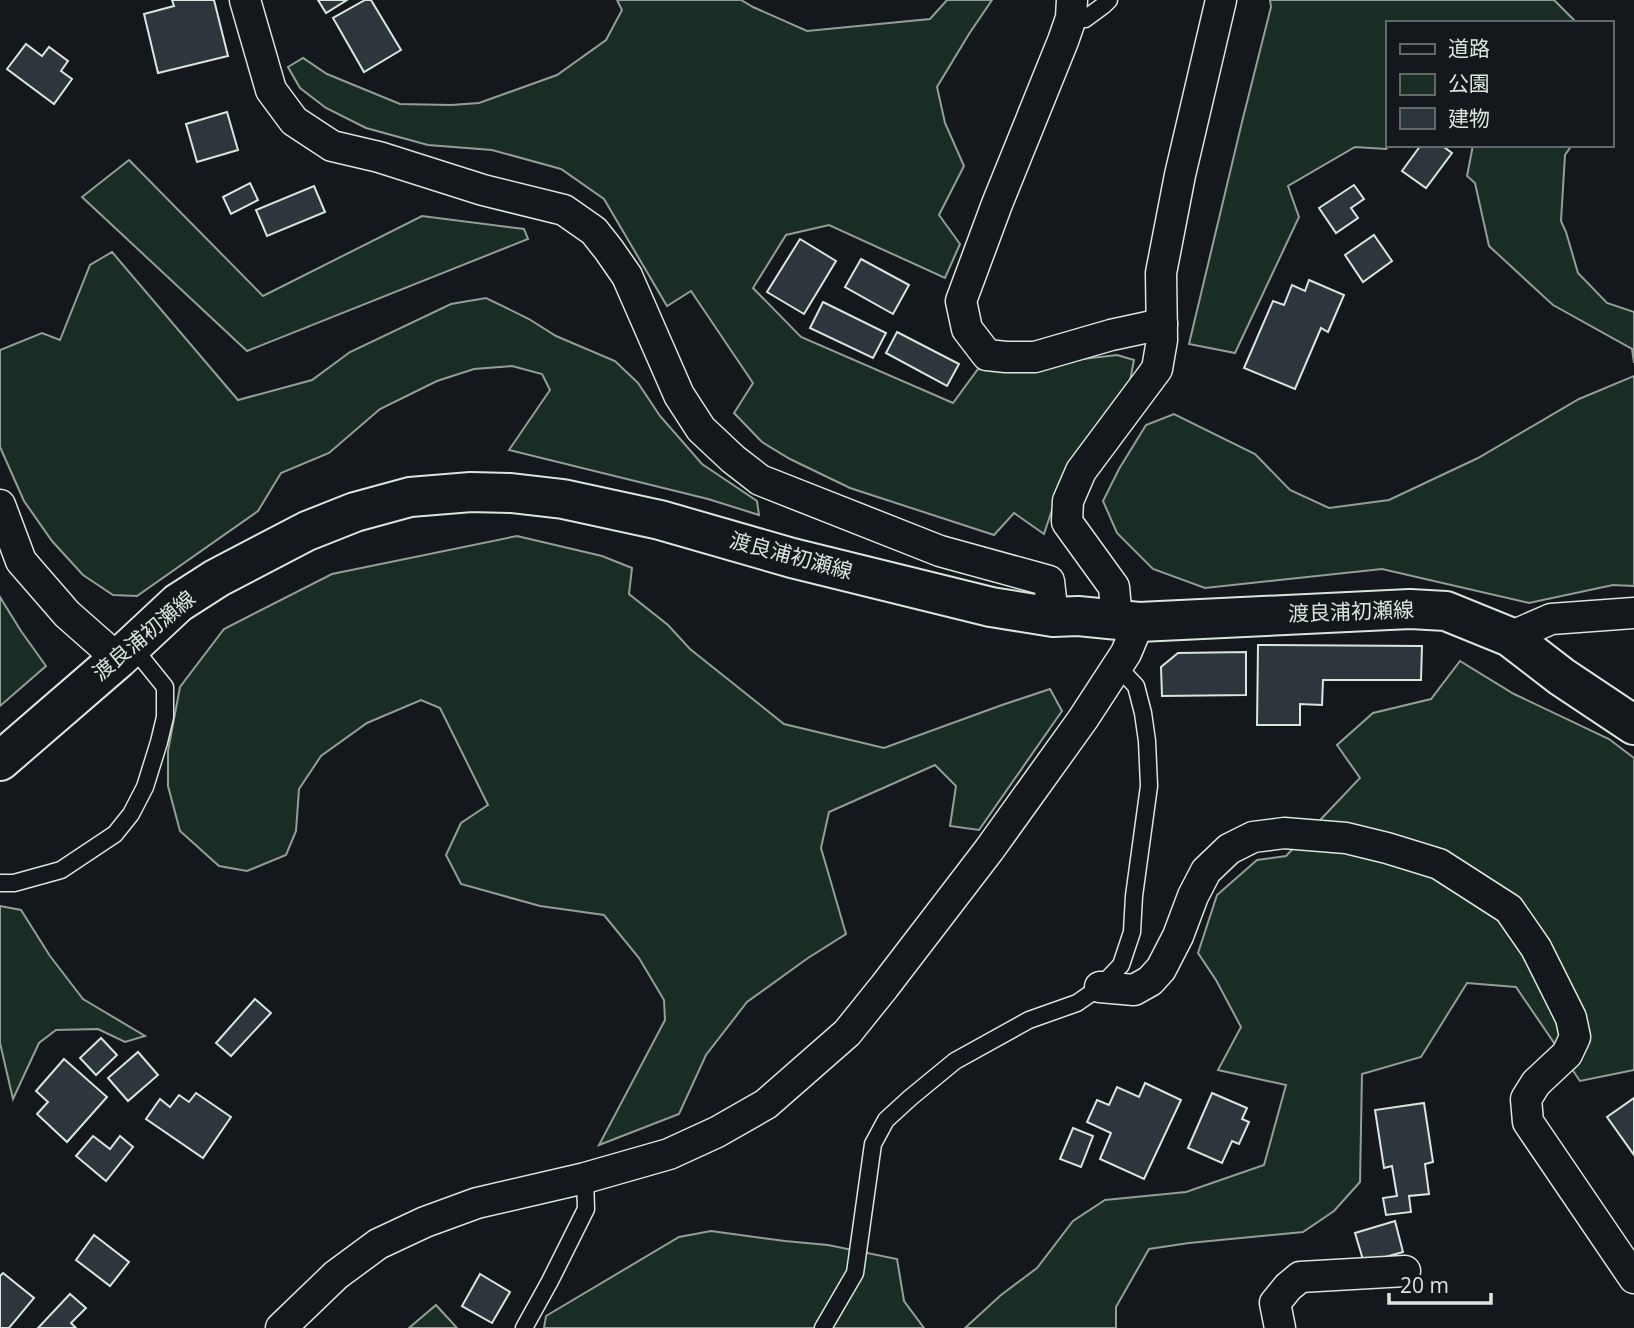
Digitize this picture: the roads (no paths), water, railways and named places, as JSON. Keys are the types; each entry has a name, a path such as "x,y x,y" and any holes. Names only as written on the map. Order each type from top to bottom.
{"main road":[{"name":"渡良浦初瀬線","path":"0,761 178,603 217,578 307,531 355,512 410,498 471,492 563,499 660,520 792,558 991,607 1053,617 1078,615 1128,621 1410,609 1446,611 1510,637 1634,725"}],"street":[{"path":"246,0 271,90 294,121 332,146 564,211 594,231 627,276 679,394 701,429 760,480 940,551 1049,581 1053,617"},
{"path":"281,1328 336,1276 378,1244 425,1222 477,1203 585,1178 669,1154 717,1132 766,1104 847,1033 989,849 1083,719 1126,653 1128,621 1114,587 1067,522 1068,501 1081,471 1157,369 1162,340 1161,273 1180,175 1221,0"},
{"path":"1072,9 1063,41 961,301 967,329 987,355 1034,357 1162,324"},
{"path":"0,505 21,561 67,614 125,652"},
{"path":"1510,637 1550,619 1634,613"},
{"path":"1100,987 1134,990 1150,981 1161,969 1178,936 1193,895 1206,871 1229,849 1253,837 1284,833 1346,838 1439,864 1509,909 1536,948 1571,1018 1575,1037 1567,1054 1536,1083 1526,1099 1528,1122 1634,1278"},
{"path":"1280,1328 1275,1303 1300,1276 1405,1271"}],"lane":[{"path":"1072,9 1085,19 1109,0"},
{"path":"0,883 14,883 61,870 115,834 131,814 145,787 159,742 165,717 165,687 125,652"},
{"path":"823,1328 855,1273 873,1144 886,1120 955,1061 1029,1020 1077,1003 1100,987 1121,965 1132,932 1134,896 1149,786 1147,741 1136,686 1117,666"},
{"path":"524,1328 586,1209 585,1178"}]}
